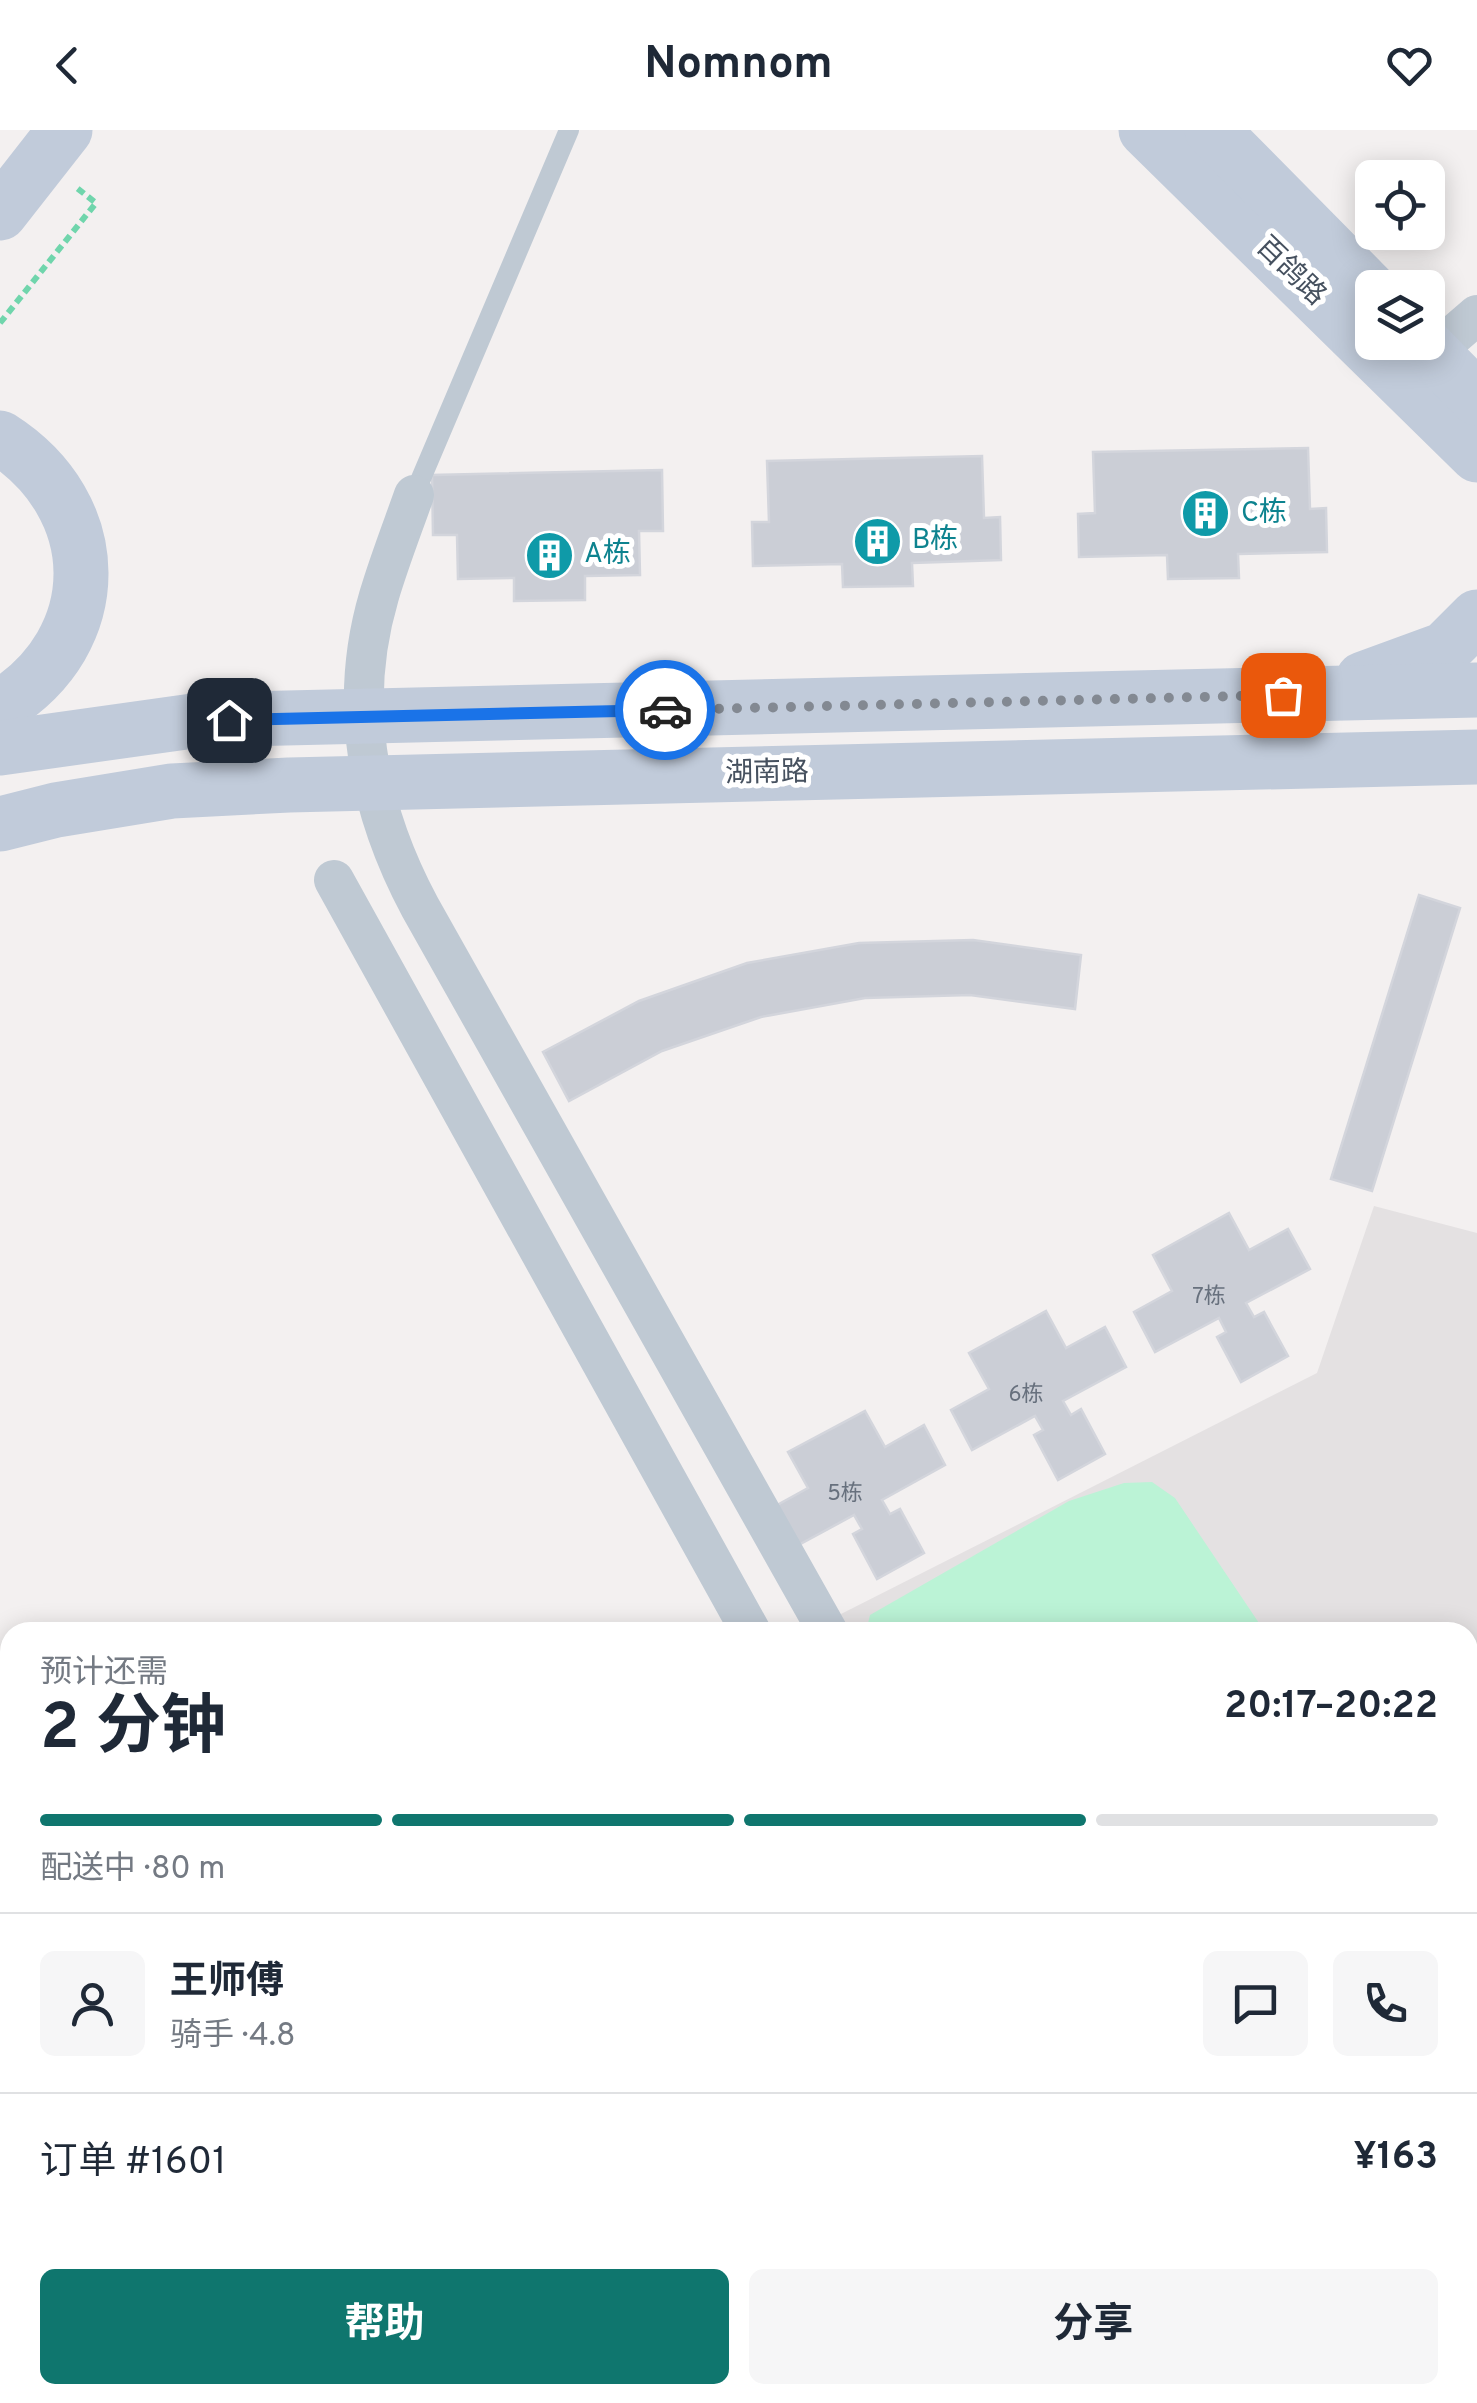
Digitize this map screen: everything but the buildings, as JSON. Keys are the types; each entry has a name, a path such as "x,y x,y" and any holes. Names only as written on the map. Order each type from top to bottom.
{"main road":[{"name":"百鸽路","path":"1146,130 1477,455"},
{"name":"百鸽路","path":"1212,130 1355,275"},
{"path":"0,212 66,150"},
{"path":"1440,360 1477,398"},
{"path":"0,438 30,458 56,487 71,520 80,596 71,632 51,664 20,695 0,707"},
{"path":"1322,694 1445,649 1477,617"},
{"path":"0,748 200,720 1477,690"},
{"name":"湖南路","path":"0,824 56,810 172,791 1477,756"}],"street":[{"path":"1445,337 1477,315"},
{"path":"414,495 378,598 369,637 363,717 371,784 400,868 822,1622"},
{"path":"334,880 745,1622"}],"lane":[{"path":"414,495 569,130"}],"path":[{"path":"0,323 96,202 66,150"}],"shaded area":[{"path":"1374,1206 1477,1233 1477,1622 843,1622 839,1615 1317,1373"}],"green space":[{"path":"1152,1482 1175,1498 1258,1622 868,1622 870,1615 1069,1501 1124,1483"}],"way so far":[{"path":"665,710 1283,695"}],"place":[{"name":"C栋","path":"1206,514"},
{"name":"B栋","path":"877,541"},
{"name":"A栋","path":"549,555"}],"route":[{"path":"229,720 665,710"}]}
